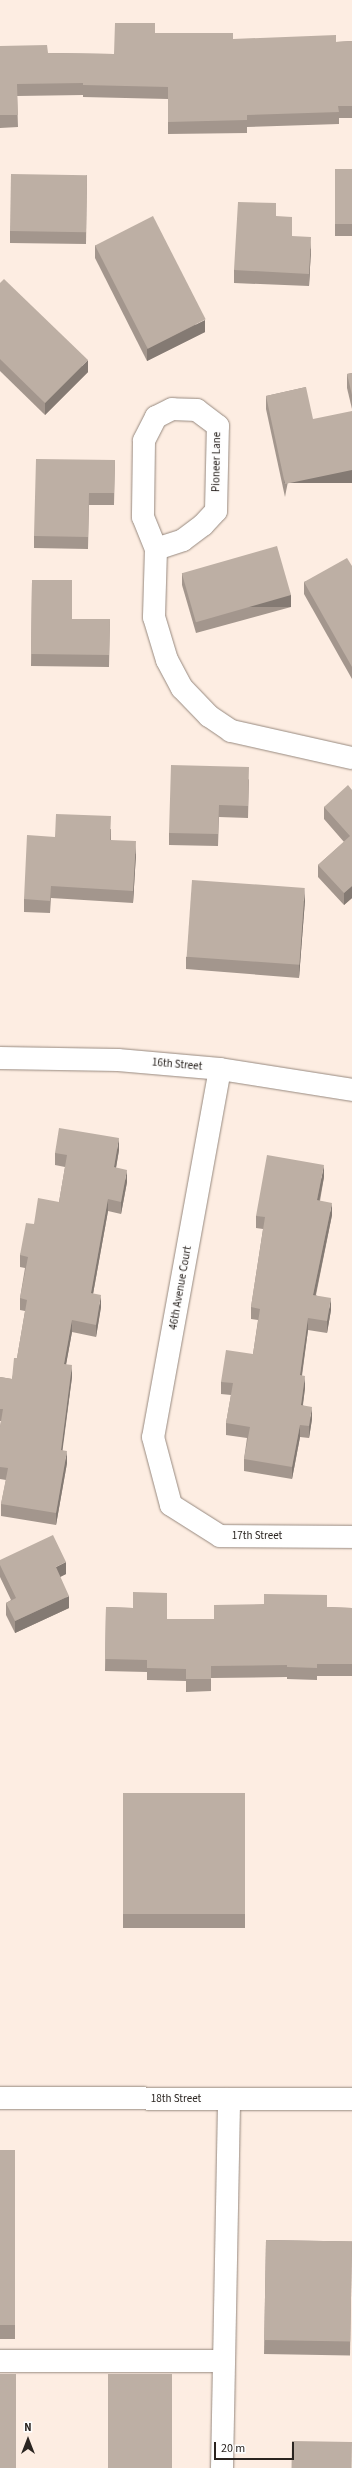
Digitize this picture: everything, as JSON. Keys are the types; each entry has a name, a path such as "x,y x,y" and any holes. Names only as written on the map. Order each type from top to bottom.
{"street":[{"name":"Pioneer Lane","path":"156,549 183,540 203,525 216,511 218,426 197,410 172,409 156,417 144,441 143,517 156,549 154,617 167,660 182,688 209,716 231,731 352,758"},
{"name":"16th Street","path":"0,1058 118,1060 220,1069 352,1090"},
{"name":"46th Avenue Court","path":"171,1505 153,1437 220,1069"},
{"name":"17th Street","path":"171,1505 220,1536 352,1537"},
{"name":"18th Street","path":"0,2098 352,2099"},
{"path":"222,2468 229,2099"},
{"path":"0,2361 224,2361"}],"building":[{"path":"115,23 155,23 155,33 233,33 233,39 336,35 336,42 352,41 352,106 338,106 339,112 247,115 247,120 168,122 168,87 83,85 83,83 17,84 18,115 0,115 0,46 47,45 48,53 114,54"},
{"path":"335,169 352,169 352,224 335,224"},
{"path":"11,174 87,175 86,232 10,231"},
{"path":"238,202 276,203 276,216 292,217 292,236 311,237 309,274 234,270"},
{"path":"153,216 206,319 148,349 95,246"},
{"path":"4,279 88,360 45,403 0,359 0,283"},
{"path":"352,373 352,395 347,374"},
{"path":"306,387 313,419 352,411 352,470 285,484 266,396"},
{"path":"36,459 115,460 114,493 89,493 88,537 34,536"},
{"path":"277,546 291,595 196,622 182,573"},
{"path":"347,558 352,566 352,667 304,582"},
{"path":"32,580 72,580 72,619 110,619 109,655 31,654"},
{"path":"171,765 249,767 248,806 219,805 218,834 169,833"},
{"path":"348,785 352,790 352,886 344,893 318,865 350,836 324,807"},
{"path":"56,814 111,816 110,840 136,841 133,891 51,886 50,901 24,899 27,835 55,837"},
{"path":"192,880 305,888 299,965 187,957"},
{"path":"59,1128 119,1138 114,1167 127,1170 121,1202 108,1199 91,1293 101,1295 96,1325 72,1320 64,1364 72,1365 61,1450 67,1451 56,1513 1,1504 8,1468 0,1467 0,1427 3,1409 0,1409 0,1377 12,1379 14,1358 17,1358 27,1300 20,1298 28,1257 20,1255 26,1223 34,1224 38,1198 59,1202 67,1155 55,1153"},
{"path":"267,1155 324,1165 317,1200 332,1203 313,1295 331,1298 327,1321 308,1318 300,1375 305,1376 301,1405 312,1407 309,1426 300,1425 292,1467 244,1459 250,1427 226,1423 233,1383 221,1382 226,1350 253,1354 260,1309 251,1307 265,1217 256,1216"},
{"path":"53,1535 66,1562 56,1567 69,1596 15,1621 6,1603 16,1598 0,1565 0,1560"},
{"path":"133,1592 167,1593 167,1619 214,1619 214,1605 264,1604 264,1594 327,1595 327,1607 352,1608 352,1664 317,1664 317,1668 287,1667 287,1665 211,1666 211,1679 186,1679 186,1669 147,1668 147,1660 105,1659 106,1607 133,1608"},
{"path":"123,1793 245,1793 245,1914 123,1914"},
{"path":"0,2150 15,2150 15,2325 0,2325"},
{"path":"266,2240 352,2242 350,2341 264,2340"},
{"path":"0,2374 16,2374 16,2468 0,2468"},
{"path":"108,2374 172,2374 172,2468 108,2468"},
{"path":"292,2441 352,2442 352,2468 292,2468"}]}
